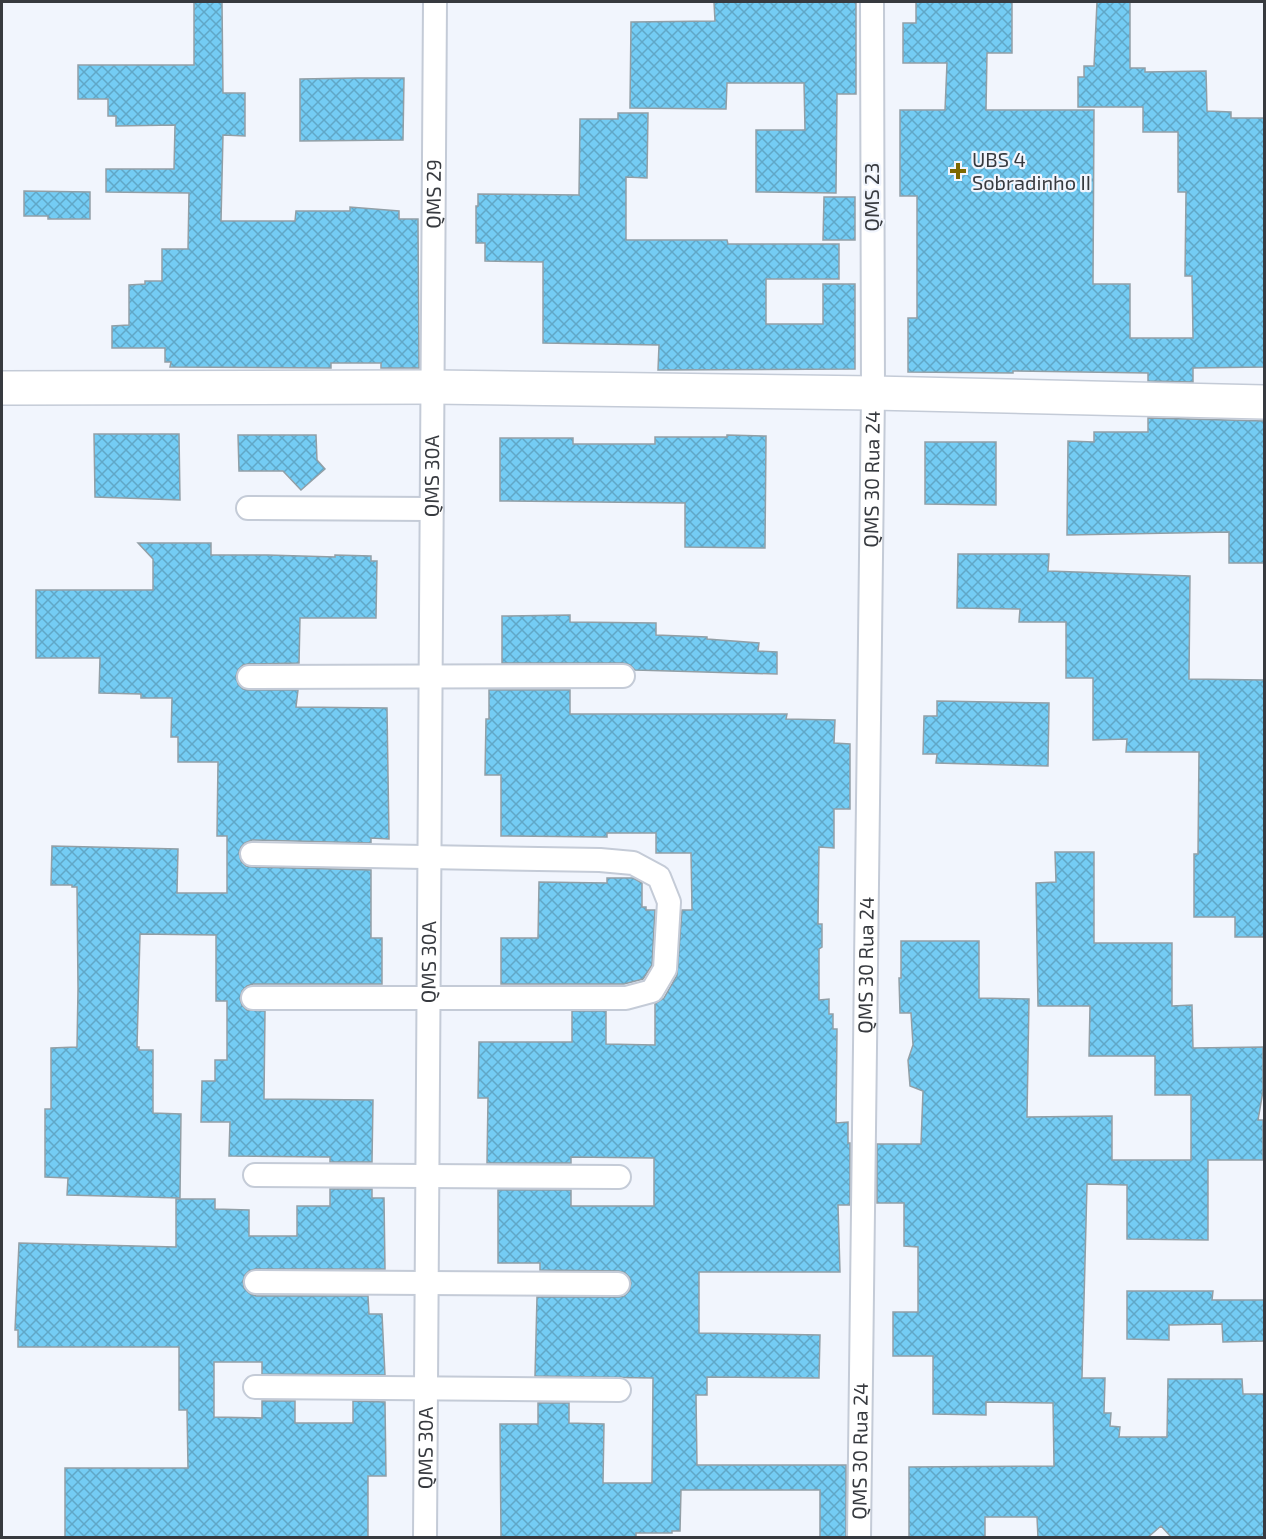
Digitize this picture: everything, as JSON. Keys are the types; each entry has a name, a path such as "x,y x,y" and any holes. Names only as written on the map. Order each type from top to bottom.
{"street":[{"name":"QMS 29","path":"433,387 435,2"},
{"name":"QMS 23","path":"872,2 873,393"},
{"path":"2,388 433,387 873,393 1264,402"},
{"name":"QMS 30A","path":"425,1538 433,387"},
{"name":"QMS 30 Rua 24","path":"859,1538 873,393"},
{"path":"248,508 432,509"},
{"path":"249,677 623,676"},
{"path":"252,855 600,860 633,863 659,878 669,902 665,969 652,991 626,998 253,998"},
{"path":"255,1174 619,1177"},
{"path":"256,1282 618,1284"},
{"path":"255,1387 619,1390"}],"building":[{"path":"194,2 222,2 223,93 245,93 245,136 223,135 221,221 295,221 296,211 350,211 350,207 399,211 399,219 418,219 419,368 381,368 381,363 331,363 331,368 170,367 171,362 165,362 165,348 112,348 112,326 129,325 129,285 145,284 145,281 162,281 162,249 188,249 189,193 106,192 106,169 174,169 175,125 116,126 116,116 108,116 108,99 78,99 78,65 194,65"},
{"path":"714,2 856,2 856,94 837,94 836,193 756,192 756,130 805,130 804,83 727,83 726,109 630,108 631,22 715,21"},
{"path":"916,2 1012,2 1012,53 987,53 986,110 1094,110 1093,284 1130,284 1130,338 1193,338 1192,276 1185,276 1186,192 1178,192 1178,132 1143,132 1143,107 1078,107 1078,77 1084,77 1084,66 1094,66 1097,2 1130,2 1130,68 1145,68 1145,72 1206,71 1207,111 1231,112 1231,118 1264,118 1264,367 1193,368 1193,382 1148,381 1148,373 908,372 908,318 917,318 917,196 900,196 900,110 945,110 947,63 903,63 903,23 916,23"},
{"path":"404,78 403,140 300,141 300,79"},
{"path":"618,113 648,113 647,178 626,177 626,240 727,240 728,244 839,244 839,279 766,279 766,324 823,324 823,284 855,284 855,369 658,370 659,345 543,343 543,262 485,261 485,243 476,243 478,194 579,195 580,119 618,119"},
{"path":"24,191 90,192 90,219 48,219 48,216 24,216"},
{"path":"824,197 855,197 855,240 823,240"},
{"path":"1148,418 1264,421 1264,563 1229,563 1229,532 1067,535 1068,441 1094,442 1094,432 1148,432"},
{"path":"94,434 179,434 180,500 95,497"},
{"path":"238,435 316,435 317,460 325,469 301,490 283,471 239,471"},
{"path":"727,435 766,436 765,548 685,547 685,503 500,501 500,438 573,438 573,444 655,444 655,437 727,437"},
{"path":"925,442 996,442 996,505 925,504"},
{"path":"138,543 211,543 211,555 371,556 371,561 377,561 376,618 300,618 299,663 243,665 236,676 238,684 243,689 298,690 296,707 387,708 389,839 371,838 371,843 252,840 241,847 239,853 241,861 246,866 252,867 371,870 371,938 382,938 382,984 253,984 242,991 240,999 247,1010 265,1011 264,1099 373,1100 372,1162 330,1162 330,1157 229,1156 230,1122 201,1122 202,1081 215,1081 215,1060 227,1060 227,1001 216,1001 216,935 140,934 137,1047 139,1050 153,1050 153,1113 181,1114 180,1198 67,1195 68,1178 45,1177 45,1109 51,1109 51,1048 77,1047 77,887 51,885 52,846 178,849 177,893 227,893 227,836 217,836 218,762 178,762 178,737 171,737 172,698 141,698 141,694 99,693 100,658 36,658 36,590 153,590 153,559"},
{"path":"958,554 1049,554 1048,571 1190,576 1189,679 1264,680 1264,937 1235,937 1235,917 1194,917 1194,854 1198,854 1199,752 1126,752 1127,739 1093,740 1093,678 1066,678 1066,622 1019,622 1020,609 957,608"},
{"path":"570,615 570,622 656,623 656,635 707,637 707,639 759,643 758,651 777,652 777,674 635,670 623,663 502,663 502,616"},
{"path":"489,690 570,690 570,714 787,714 786,719 835,720 834,743 850,744 850,809 834,809 834,848 819,847 818,924 822,924 822,947 819,949 819,1000 829,999 829,1014 833,1014 833,1029 837,1029 836,1123 848,1122 848,1143 850,1143 850,1205 838,1205 840,1272 699,1272 699,1333 820,1335 819,1378 707,1377 707,1395 696,1395 697,1465 846,1465 846,1538 820,1538 820,1490 681,1490 680,1531 636,1533 636,1538 501,1538 500,1424 538,1424 538,1403 569,1403 569,1423 604,1424 603,1483 652,1483 653,1378 535,1376 537,1297 619,1297 629,1291 631,1283 625,1273 619,1271 540,1270 540,1263 498,1263 498,1190 571,1190 571,1206 654,1206 654,1158 571,1157 571,1163 487,1163 488,1098 478,1098 479,1042 572,1042 572,1011 606,1011 606,1044 655,1045 655,1004 664,998 677,975 682,910 692,910 691,853 656,853 656,833 607,833 607,837 501,836 501,775 485,775"},
{"path":"937,701 1049,703 1048,766 936,763 937,754 923,754 924,716 937,716"},
{"path":"1055,852 1094,852 1094,943 1172,943 1172,1006 1192,1005 1193,1048 1263,1047 1263,1091 1258,1120 1263,1120 1263,1160 1208,1160 1208,1240 1127,1239 1127,1185 1087,1184 1082,1378 1105,1378 1104,1413 1111,1413 1110,1426 1120,1427 1119,1437 1167,1437 1168,1379 1242,1379 1243,1394 1264,1394 1264,1538 1172,1538 1161,1526 1147,1538 1038,1538 1037,1517 985,1517 985,1538 909,1538 909,1467 1054,1466 1053,1403 986,1402 986,1415 933,1414 933,1356 893,1356 893,1312 918,1312 918,1247 904,1246 904,1203 877,1203 877,1144 921,1144 923,1091 910,1086 908,1060 913,1045 911,1013 900,1013 901,941 979,941 979,998 1029,999 1027,1117 1112,1116 1112,1160 1191,1160 1191,1095 1155,1095 1155,1056 1089,1056 1090,1006 1038,1006 1036,883 1056,882"},
{"path":"607,878 633,878 642,883 642,907 646,907 646,910 655,910 652,965 643,979 624,984 501,984 501,938 538,938 539,882 607,883"},
{"path":"330,1189 372,1189 372,1198 384,1198 385,1269 255,1269 245,1275 244,1288 256,1296 368,1296 369,1314 382,1314 385,1375 262,1374 262,1362 214,1362 214,1417 262,1418 262,1401 295,1401 295,1423 353,1423 353,1401 385,1402 386,1476 368,1476 368,1538 65,1538 65,1468 188,1468 187,1410 179,1410 179,1347 18,1347 18,1330 15,1330 19,1243 176,1247 176,1199 215,1199 215,1209 249,1210 249,1236 297,1236 297,1206 330,1206"},
{"path":"1127,1291 1213,1291 1212,1300 1264,1300 1264,1341 1223,1342 1222,1324 1169,1325 1169,1340 1127,1339"}],"place":[{"name":"UBS 4 Sobradinho II","path":"958,171"}]}
